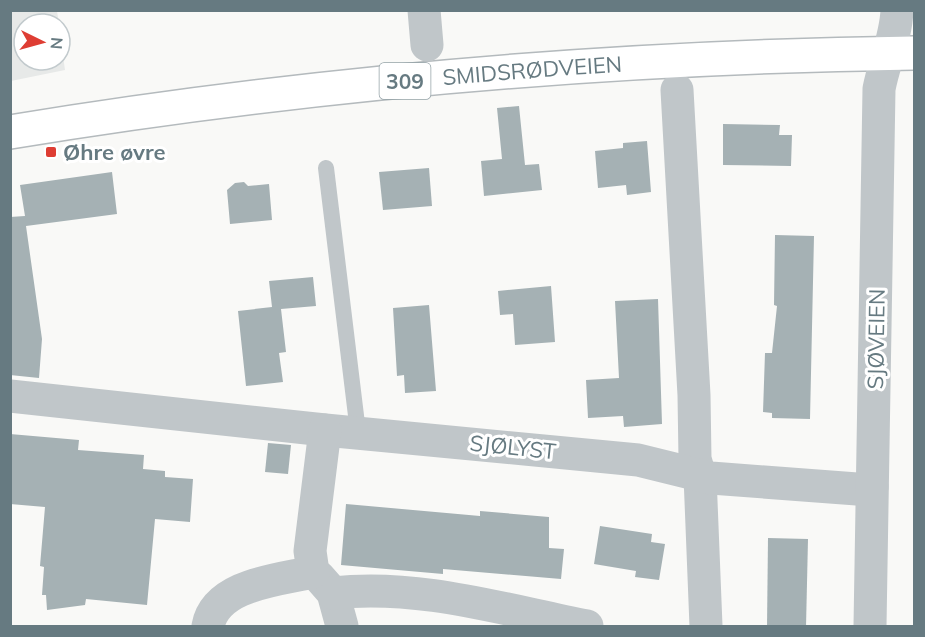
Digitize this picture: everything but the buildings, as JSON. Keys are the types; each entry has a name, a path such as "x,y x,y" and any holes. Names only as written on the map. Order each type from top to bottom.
{"main road":[{"name":"SMIDSRØDVEIEN","path":"10,132 231,99 464,75 702,60 901,53"}],"street":[{"path":"424,10 427,45"},
{"name":"SJØVEIEN","path":"870,627 876,393 879,89 901,53 894,39 897,10"},
{"path":"676,90 689,299 695,459 700,476 706,627"},
{"name":"SJØLYST","path":"10,396 325,430 638,460 700,476 857,489 872,487"},
{"path":"325,430 310,551 342,627"},
{"path":"208,627 210,616 224,601 251,586 323,582 462,601 587,627"}],"lane":[{"path":"326,168 358,432"}],"shaded area":[{"path":"11,10 57,11 12,12 12,72 55,72 11,81"}],"place":[{"name":"Øhre øvre","path":"51,152"}]}
